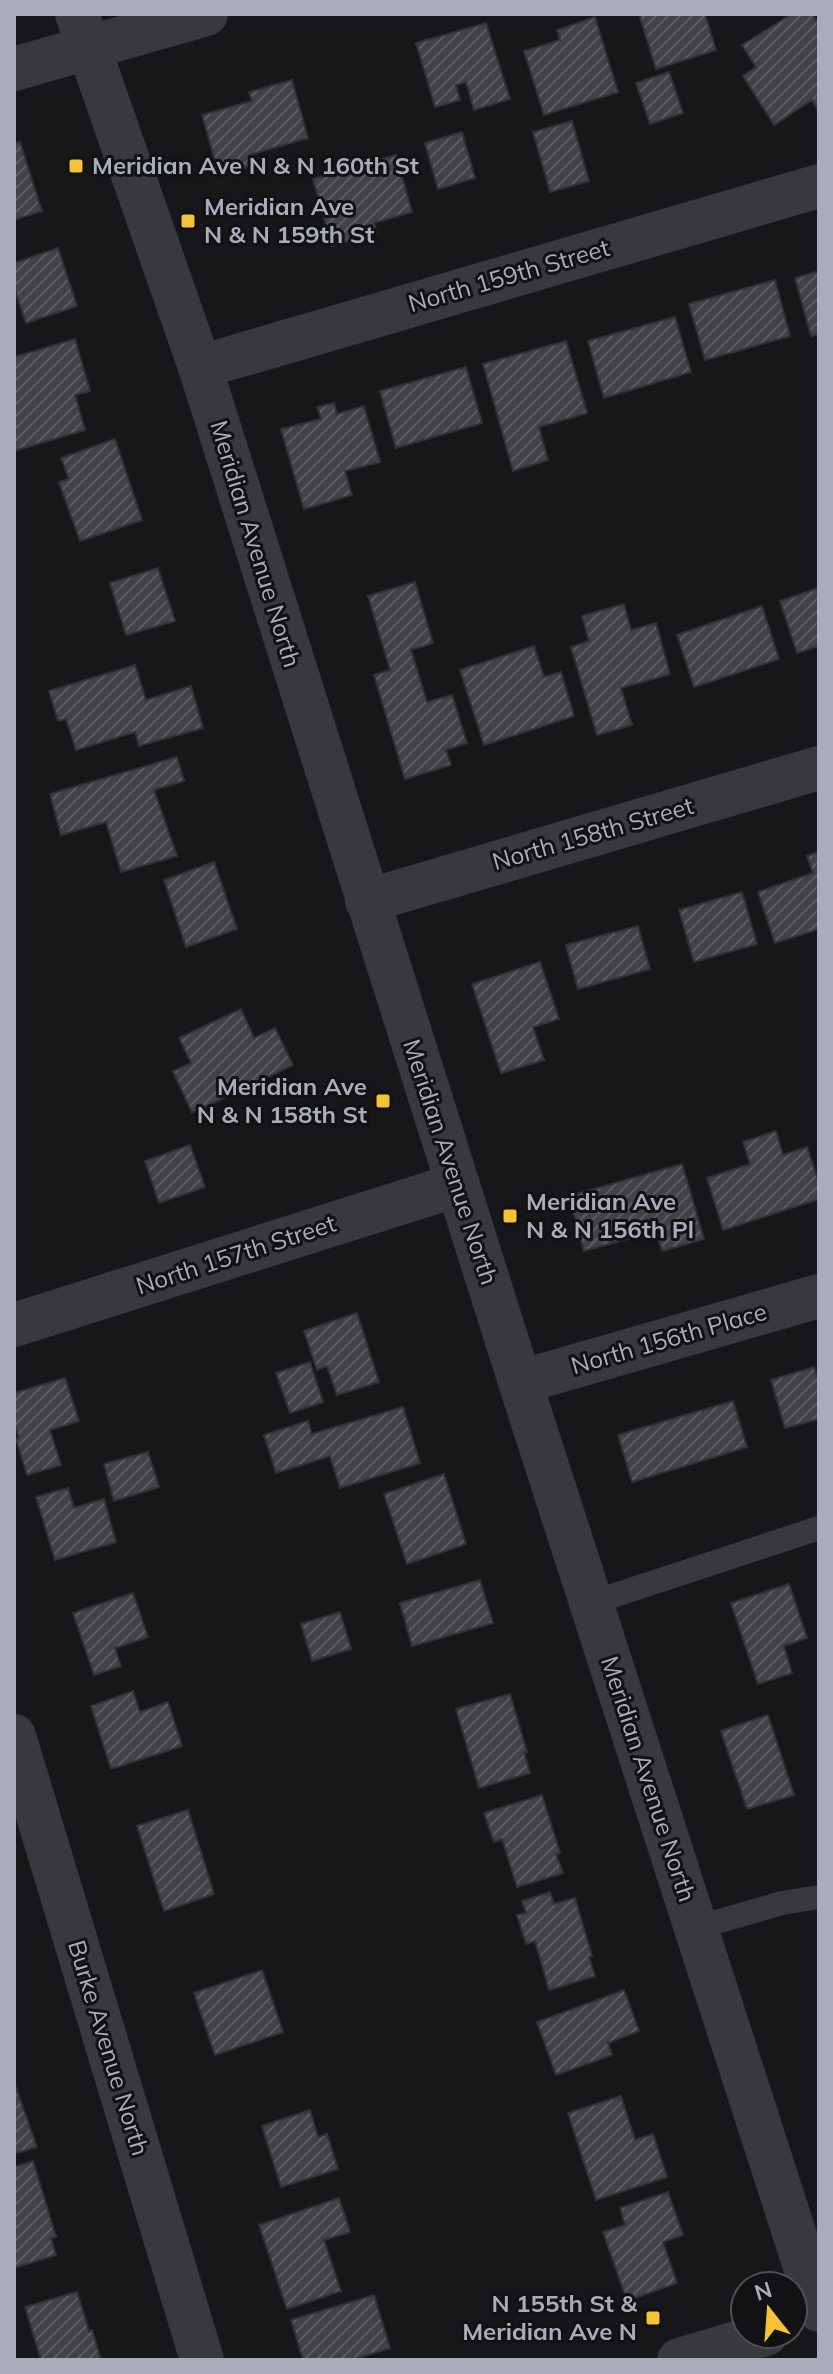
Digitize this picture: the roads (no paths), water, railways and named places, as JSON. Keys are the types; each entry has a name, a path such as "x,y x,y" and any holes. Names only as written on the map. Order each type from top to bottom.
{"street":[{"path":"14,69 83,31 206,14"},
{"name":"Meridian Avenue North","path":"83,31 200,367 457,1185 819,2310"},
{"name":"North 159th Street","path":"200,367 819,186"},
{"name":"North 158th Street","path":"367,901 819,768"},
{"name":"North 157th Street","path":"14,1325 457,1185"},
{"name":"North 156th Place","path":"520,1382 819,1296"},
{"name":"Burke Avenue North","path":"14,1736 202,2360"},
{"path":"679,2360 729,2345"}],"lane":[{"path":"591,1603 819,1528"},
{"path":"696,1928 782,1903 819,1897"}],"place":[{"name":"Meridian Ave N & N 160th St","path":"76,166"},
{"name":"Meridian Ave N & N 159th St","path":"188,221"},
{"name":"Meridian Ave N & N 158th St","path":"383,1101"},
{"name":"Meridian Ave N & N 156th Pl","path":"510,1216"},
{"name":"N 155th St & Meridian Ave N","path":"653,2318"}]}
